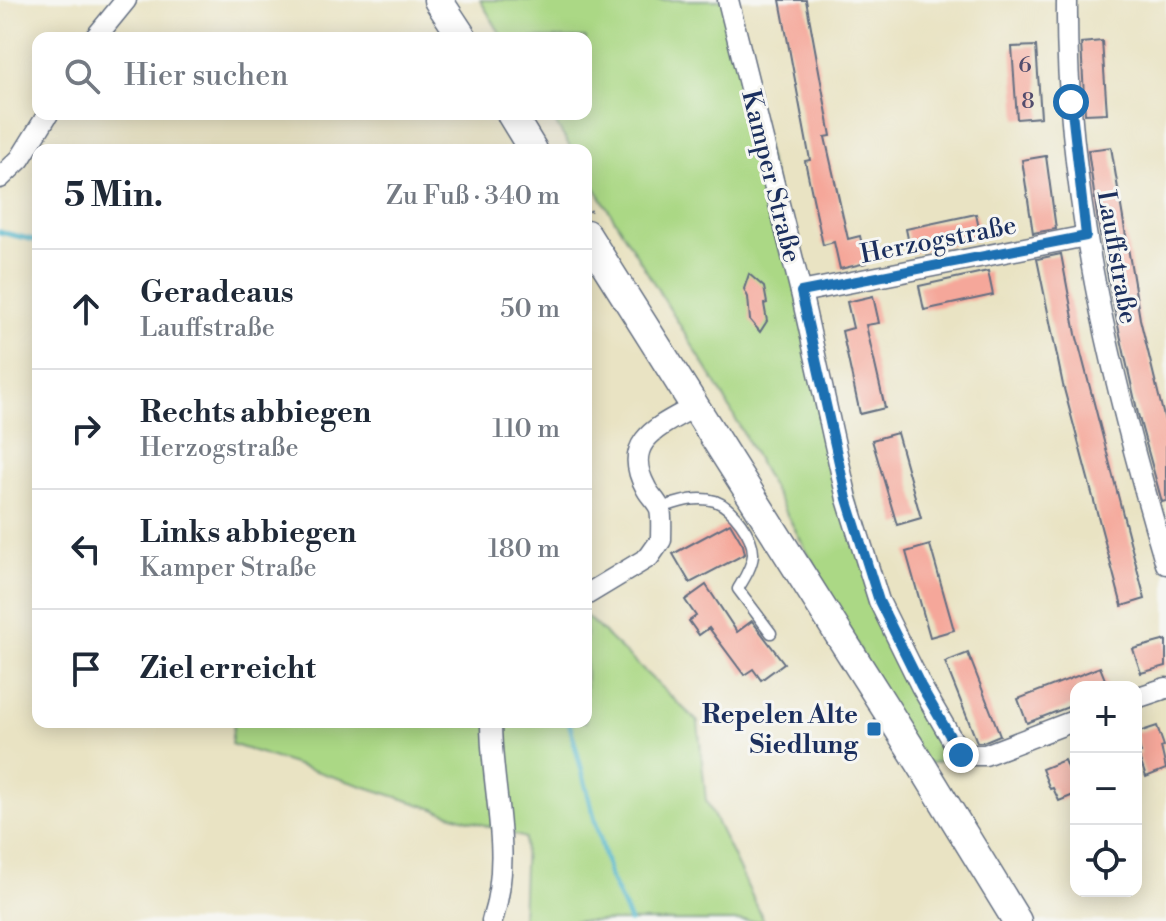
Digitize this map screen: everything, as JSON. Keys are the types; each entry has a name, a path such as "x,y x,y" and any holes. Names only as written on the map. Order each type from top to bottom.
{"main road":[{"path":"438,0 459,32"},
{"path":"515,120 529,144"},
{"path":"592,244 1017,921"}],"street":[{"path":"100,32 126,0"},
{"name":"Kamper Straße","path":"728,0 801,292 847,499 879,601 921,686 961,755 985,755 1070,722"},
{"name":"Lauffstraße","path":"1067,0 1071,102 1086,236 1104,330 1166,564"},
{"path":"0,178 20,159 44,120"},
{"name":"Herzogstraße","path":"801,292 1086,236"},
{"path":"592,591 649,557 661,540 660,508 645,488 637,465 639,449 650,431 694,407"},
{"path":"1142,696 1166,688"},
{"path":"492,728 503,851 502,883 492,921"}],"lane":[{"path":"660,508 689,499 715,501 733,514 750,538 753,555 738,589 771,633"}],"green space":[{"path":"480,0 729,0 879,601 961,755 922,766 721,392 592,183 592,144 568,144 554,120 592,120 592,32 499,32"},
{"path":"592,622 698,722 706,800 764,921 522,921 525,838 231,744 233,728 592,728"}],"building":[{"path":"780,0 806,0 831,136 825,137 848,239 860,236 866,263 840,269 834,242 823,245 805,161 810,160"},
{"path":"1102,41 1107,113 1085,114 1081,43"},
{"path":"1036,46 1041,117 1017,119 1012,47"},
{"path":"1111,147 1140,319 1166,425 1166,501 1162,502 1138,414 1098,222 1088,150"},
{"path":"1046,156 1056,229 1033,233 1022,160"},
{"path":"976,214 981,238 911,253 906,229"},
{"path":"1061,254 1076,334 1145,599 1122,606 1063,385 1037,259"},
{"path":"988,271 993,295 924,310 919,286"},
{"path":"749,274 764,287 767,321 760,332 750,320 748,297 744,289"},
{"path":"873,296 879,323 866,325 885,408 860,414 842,331 853,328 847,302"},
{"path":"897,433 921,518 897,525 872,440"},
{"path":"730,523 745,554 690,583 673,554"},
{"path":"930,545 954,630 930,637 906,552"},
{"path":"706,585 737,632 752,621 784,663 761,680 753,669 744,675 709,628 699,635 689,621 696,616 685,600"},
{"path":"1166,640 1166,666 1141,673 1133,649"},
{"path":"968,653 1000,735 983,742 977,742 945,662"},
{"path":"1100,667 1106,681 1070,681 1070,706 1027,723 1018,699"},
{"path":"1157,726 1164,746 1161,747 1166,769 1146,777 1142,766 1142,731"},
{"path":"1064,760 1070,775 1070,796 1059,801 1042,769"}],"waterway":[{"path":"0,232 32,240"},
{"path":"571,728 610,877 630,921"}],"place":[{"name":"Repelen Alte Siedlung","path":"874,729"}],"route":[{"path":"961,755 921,686 879,601 847,499 801,292 1086,236 1071,102"}]}
